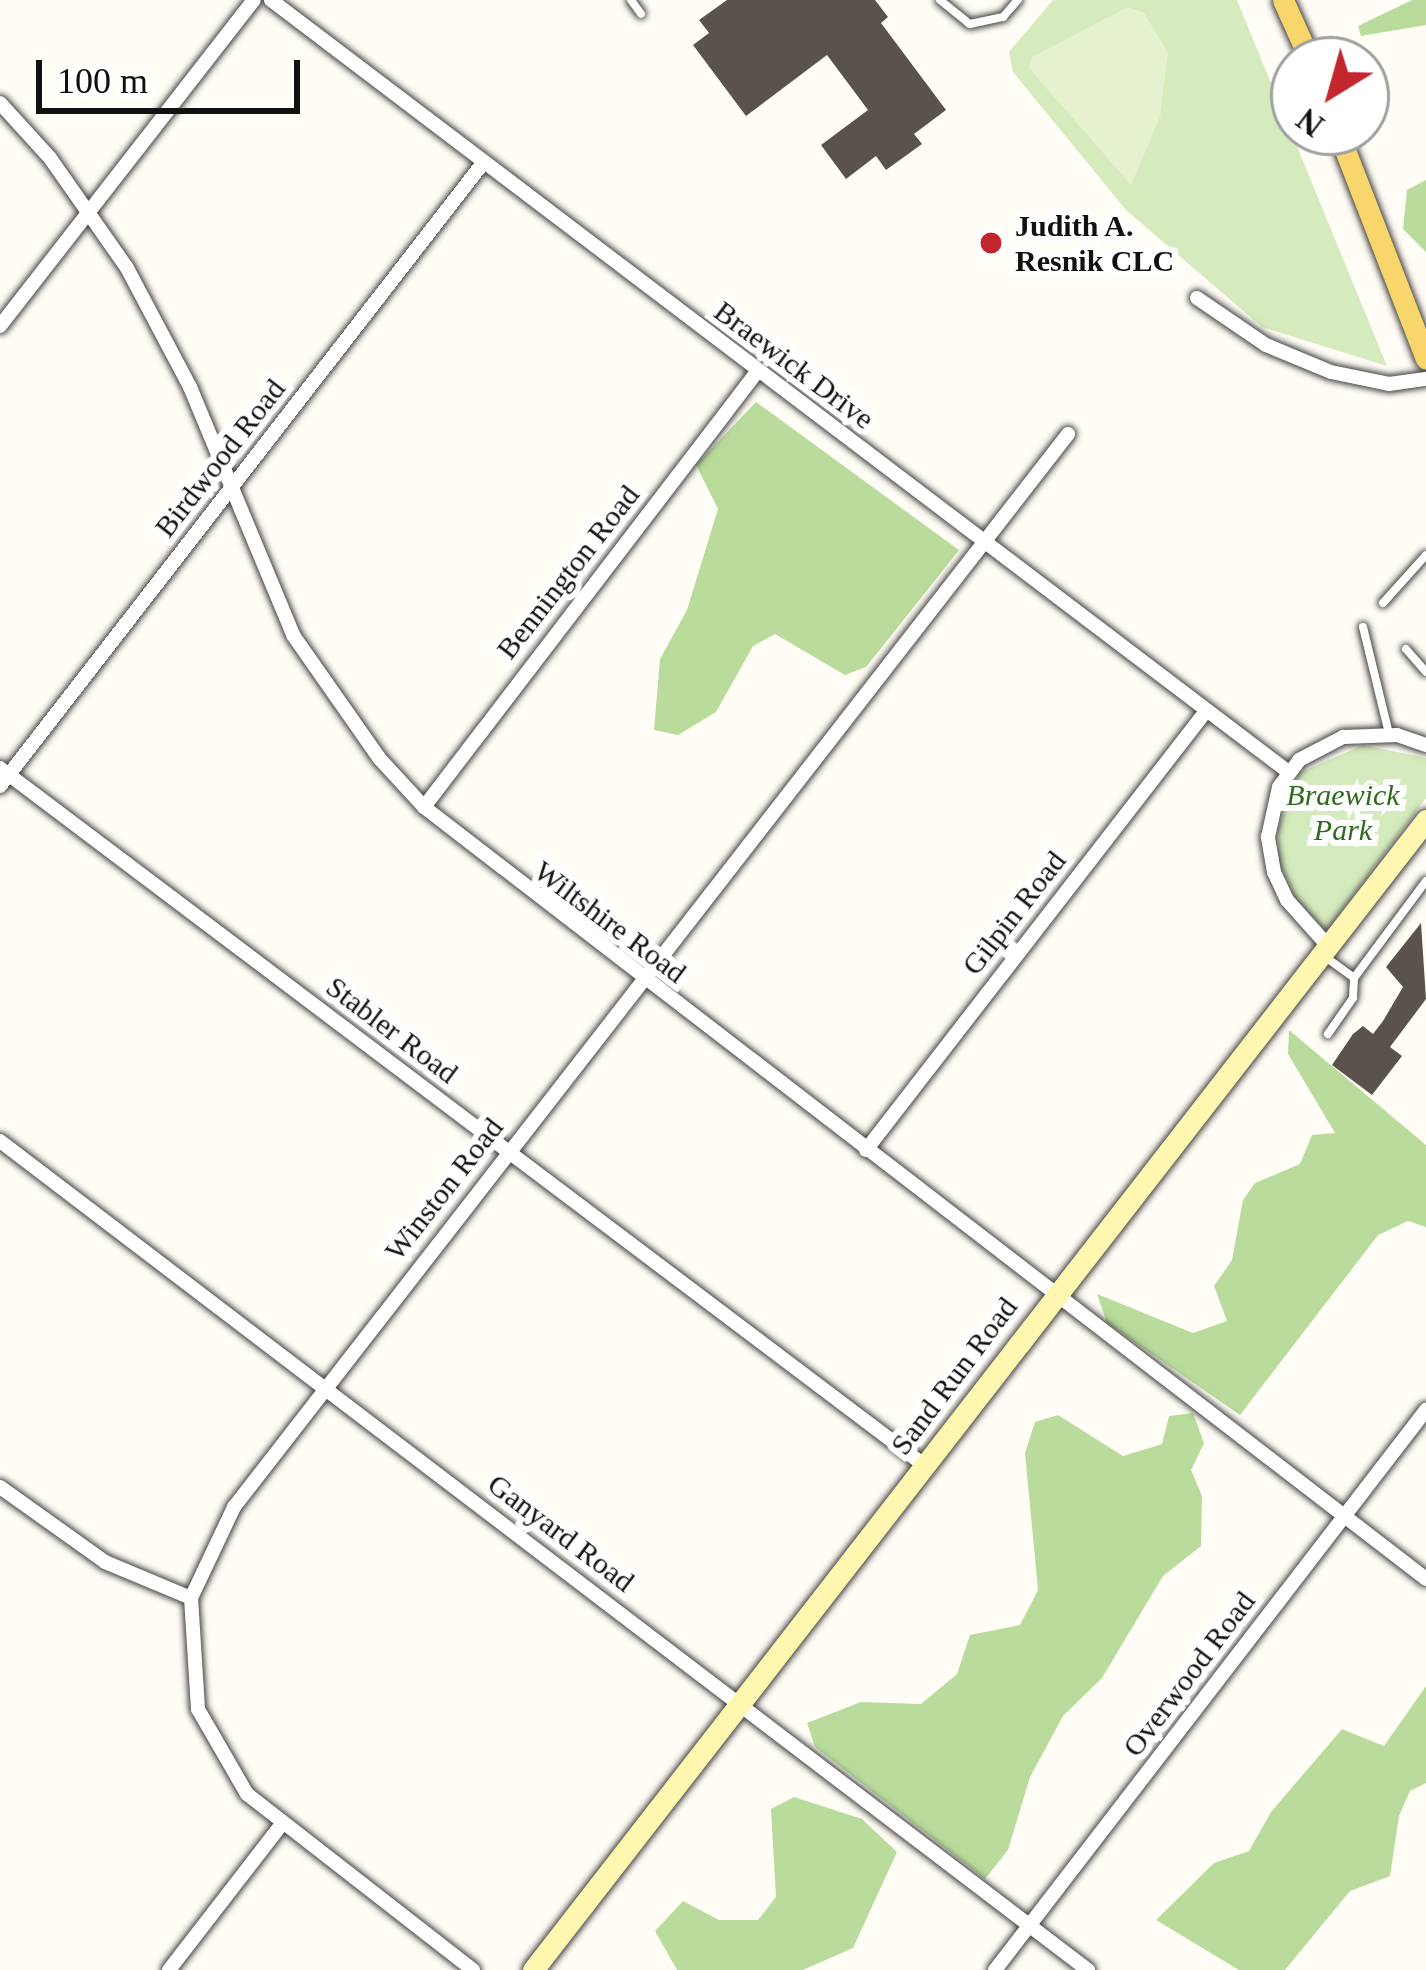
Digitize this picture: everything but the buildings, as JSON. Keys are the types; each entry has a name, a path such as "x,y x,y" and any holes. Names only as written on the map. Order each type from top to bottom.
{"main road":[{"path":"1283,0 1299,36"},
{"path":"1347,156 1426,359"}],"street":[{"path":"0,326 254,0"},
{"name":"Braewick Drive","path":"271,0 1287,771"},
{"name":"Wiltshire Road","path":"0,104 90,212 157,319 292,635 365,740 424,807 642,980 1347,1514 1426,1579"},
{"name":"Birdwood Road","path":"3,777 483,164"},
{"path":"1197,298 1266,345 1331,372 1389,384 1426,379"},
{"name":"Bennington Road","path":"424,807 757,372"},
{"name":"Winston Road","path":"473,1970 280,1825 234,1777 198,1709 191,1598 219,1530 325,1389 1068,434"},
{"name":"Gilpin Road","path":"866,1150 1206,710"},
{"path":"1326,951 1287,900 1270,856 1273,804 1287,771 1326,742 1389,734 1426,745"},
{"name":"Stabler Road","path":"3,777 924,1465"},
{"name":"Sand Run Road","path":"532,1970 1054,1295 1424,827"},
{"name":"Ganyard Road","path":"0,1141 1088,1970"},
{"name":"Overwood Road","path":"995,1970 1426,1410"},
{"path":"0,1486 105,1562 191,1598"},
{"path":"170,1970 280,1825"}],"lane":[{"path":"631,0 641,14"},
{"path":"940,0 953,17 988,22 1018,0"},
{"path":"1383,603 1426,555"},
{"path":"1412,570 1426,577"},
{"path":"1364,627 1389,734"},
{"path":"1406,649 1426,672"},
{"path":"1328,1034 1353,998 1354,979 1426,881"},
{"path":"1326,951 1354,979"}],"green space":[{"path":"1053,0 1237,0 1270,81 1270,156 1301,156 1387,366 1262,327 1126,210 1013,72 1009,52"},
{"path":"1412,0 1426,0 1426,25 1361,36 1358,26"},
{"path":"1128,7 1144,13 1168,53 1160,117 1131,185 1029,68 1032,57"},
{"path":"1426,180 1426,252 1403,229 1407,190"},
{"path":"756,402 959,550 866,667 845,675 775,634 753,646 716,712 678,735 654,730 660,659 687,610 718,509 696,465"},
{"name":"Braewick Park","path":"1363,745 1426,758 1426,798 1326,931 1296,899 1279,862 1278,829 1299,773"},
{"path":"1289,1030 1426,1145 1426,1227 1408,1221 1378,1235 1240,1415 1107,1323 1097,1294 1193,1333 1227,1321 1214,1286 1232,1260 1243,1200 1255,1183 1300,1164 1312,1135 1335,1133 1288,1054"},
{"path":"1193,1413 1204,1443 1191,1470 1202,1496 1201,1546 1163,1576 1102,1678 1063,1716 1030,1777 1008,1850 985,1879 815,1747 807,1723 861,1702 921,1704 957,1674 970,1635 1020,1625 1038,1590 1025,1453 1035,1422 1058,1415 1123,1456 1162,1444 1169,1416"},
{"path":"1426,1686 1426,1783 1410,1791 1399,1816 1390,1876 1350,1891 1285,1970 1239,1970 1156,1920 1214,1863 1249,1851 1271,1812 1342,1729 1384,1746"},
{"path":"794,1797 862,1819 897,1852 853,1948 803,1970 677,1970 655,1931 683,1901 719,1920 758,1920 776,1897 771,1809"}],"place":[{"name":"Judith A. Resnik CLC","path":"991,243"}]}
